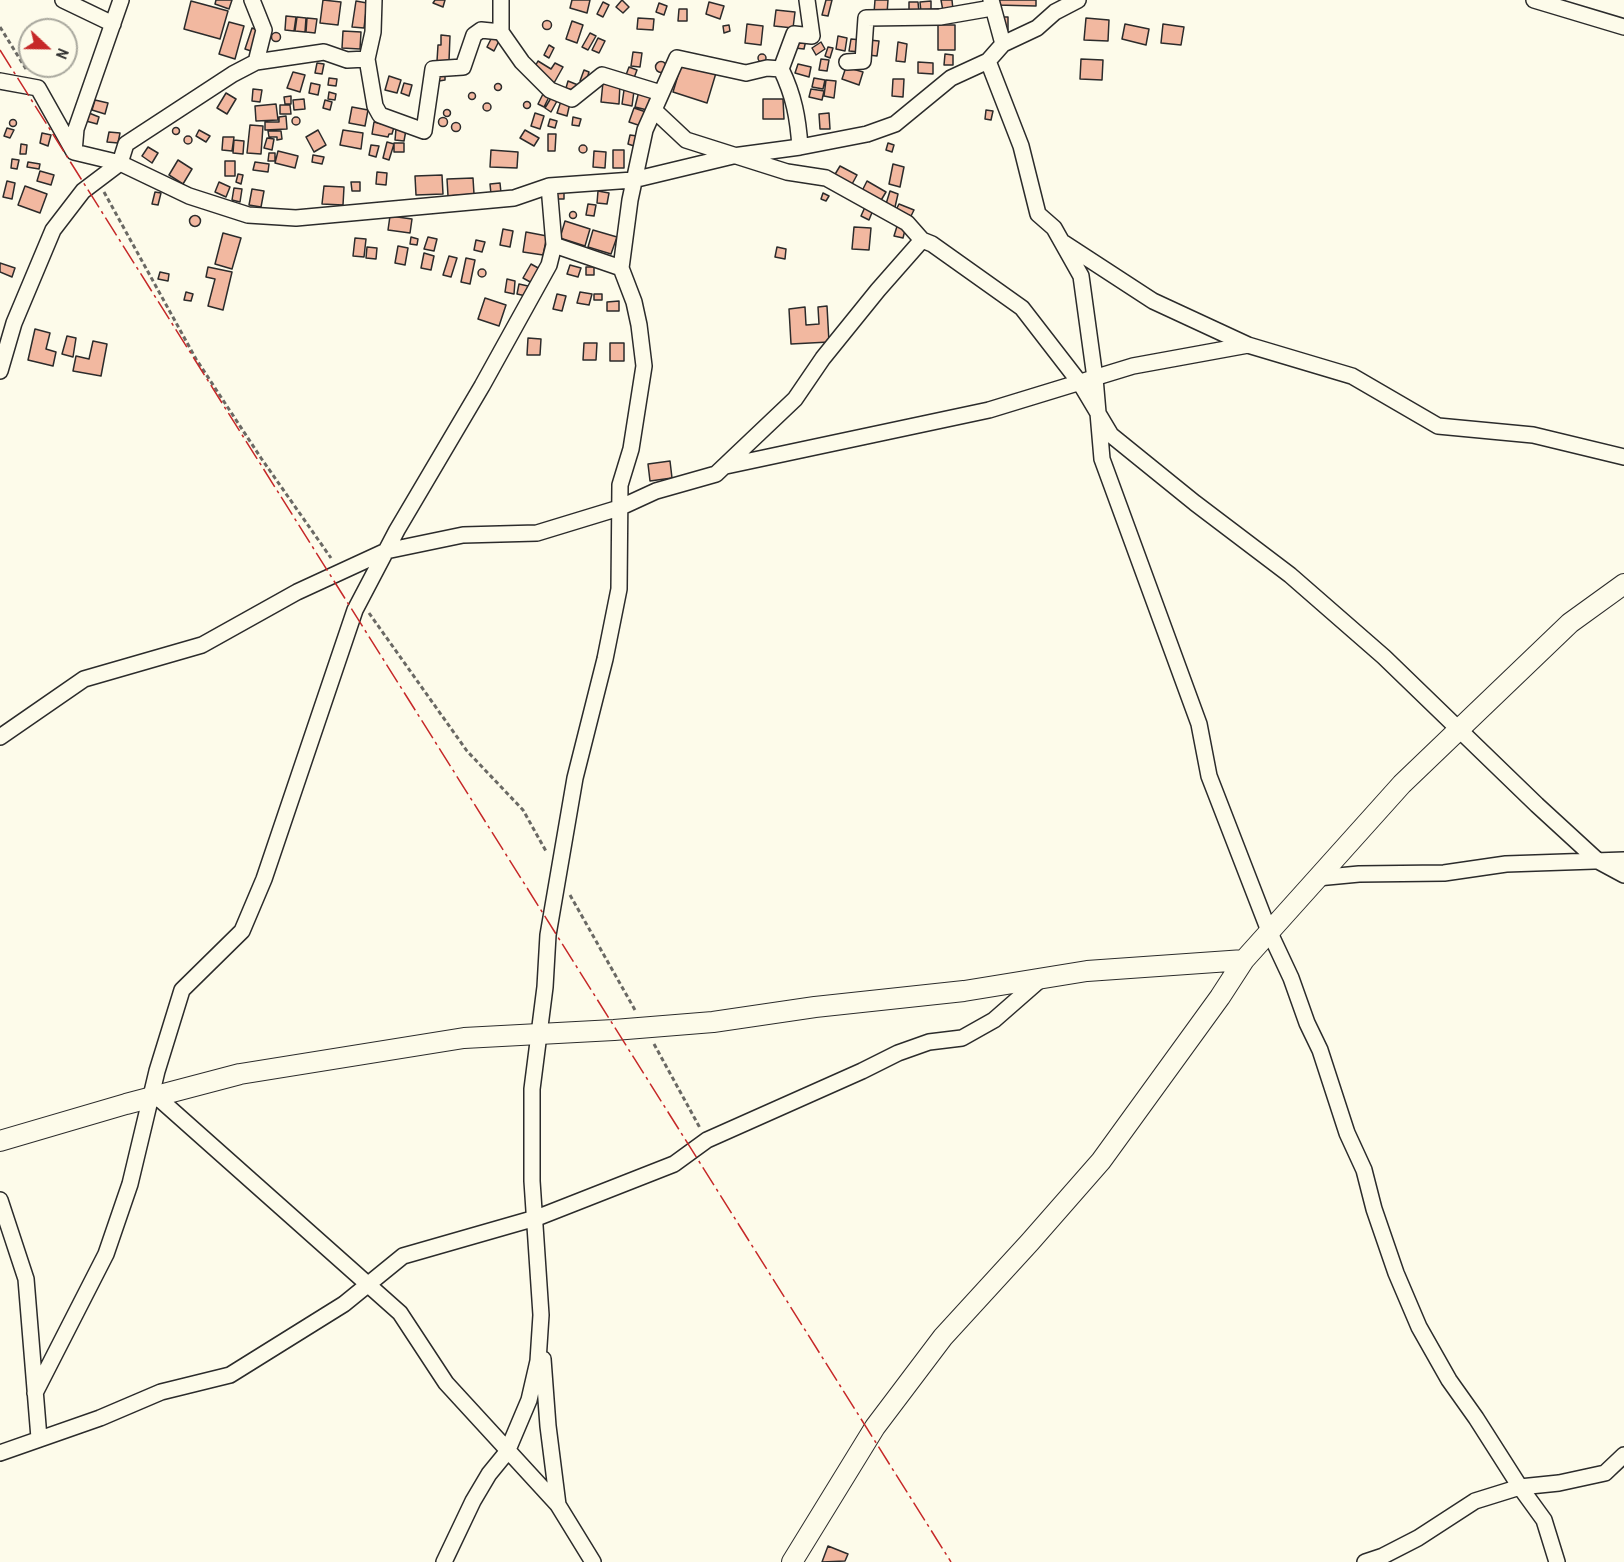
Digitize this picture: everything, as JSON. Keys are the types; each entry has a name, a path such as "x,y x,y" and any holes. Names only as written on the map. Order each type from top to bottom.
{"street":[{"path":"63,0 113,24"},
{"path":"74,152 76,129 121,0"},
{"path":"252,0 264,30 256,62"},
{"path":"374,0 373,32 367,59 375,106 380,115 424,131 433,69 463,68 474,35 481,30 501,32"},
{"path":"501,0 501,32 522,62 550,90 573,99 602,75 661,93"},
{"path":"800,147 798,116 792,91 781,69 794,34 813,36 807,0"},
{"path":"0,81 38,88 74,152 120,163 202,201 248,214 296,218 514,198 549,186 633,180 732,156 800,147 867,134 895,124 951,78 988,62 1003,44 1037,27 1055,12 1078,0"},
{"path":"1534,0 1624,27"},
{"path":"848,62 863,61 866,18 940,17 991,4 1003,44"},
{"path":"0,371 14,323 53,230 83,191 120,163 126,144 233,74 256,62 324,52 347,60 367,59"},
{"path":"558,1505 548,1426 540,1326 532,1181 532,1089 545,987 548,935 558,873 575,778 620,590 620,485 631,449 644,366 637,314 621,268 633,180 645,130 677,58 746,73 767,68 781,69"},
{"path":"988,62 1021,146 1038,214 1054,228 1082,276 1095,378 1102,459 1199,724 1209,776 1269,931 1320,1050 1347,1133 1364,1170 1374,1209 1396,1273 1419,1327 1449,1380 1544,1520 1557,1562"},
{"path":"654,110 686,140 787,172 826,178 907,223 922,240 932,244 1022,308 1080,383 1111,435 1290,576 1384,657 1598,861 1624,875"},
{"path":"35,1393 106,1254 130,1184 182,990 242,931 264,879 360,600 549,265 554,245 549,186"},
{"path":"0,737 84,679 202,645 297,592 386,551 463,535 537,533 619,508 656,490 716,474 795,399 878,290 922,240"},
{"path":"1062,241 1153,301 1248,345 1352,376 1438,426 1533,435 1624,457"},
{"path":"554,245 621,268"},
{"path":"724,467 989,410 1133,366 1248,345"},
{"path":"792,1562 880,1421 943,1337 1101,1161 1220,997 1244,960 1402,784 1570,623 1624,584"},
{"path":"1317,878 1359,874 1444,873 1506,864 1624,860"},
{"path":"0,1141 153,1097 252,1072 464,1038 713,1022 815,1007 964,990 1087,971 1244,960"},
{"path":"0,1453 100,1418 161,1392 230,1375 344,1304 403,1256 535,1217 674,1164 707,1140 898,1053 929,1042 962,1038 994,1020 1042,978"},
{"path":"153,1097 400,1314 446,1383 558,1505 593,1562"},
{"path":"0,1200 26,1279 39,1438"},
{"path":"444,1562 473,1500 489,1474 507,1452 529,1400 538,1361 540,1326"},
{"path":"1365,1562 1418,1538 1475,1501 1520,1487 1559,1483 1605,1473 1624,1455"}],"path":[{"path":"0,27 38,88"},
{"path":"97,179 196,359 261,458 341,572"},
{"path":"360,600 467,751 523,810 707,1140"}],"building":[{"path":"216,0 232,0 229,9 215,4"},
{"path":"323,0 341,2 338,25 320,23"},
{"path":"435,0 445,0 443,7 433,3"},
{"path":"572,0 590,0 587,13 570,8"},
{"path":"622,0 629,7 623,13 616,7"},
{"path":"826,0 832,0 828,16 822,15"},
{"path":"875,0 888,0 887,14 874,13"},
{"path":"941,0 952,0 953,10 943,11"},
{"path":"997,0 1036,0 1036,6 996,5"},
{"path":"191,1 228,11 220,39 184,29"},
{"path":"356,1 367,3 364,28 352,27"},
{"path":"931,1 931,12 921,12 920,2"},
{"path":"603,2 609,5 603,17 597,14"},
{"path":"709,2 724,6 720,19 706,14"},
{"path":"909,2 918,2 919,13 909,14"},
{"path":"659,3 667,6 664,15 656,12"},
{"path":"679,9 687,9 687,21 678,21"},
{"path":"776,10 795,12 793,28 774,26"},
{"path":"286,16 296,17 294,31 285,30"},
{"path":"297,17 306,18 305,32 295,31"},
{"path":"1003,17 1008,17 1008,30 1002,30"},
{"path":"307,18 317,19 315,33 306,32"},
{"path":"638,18 654,19 653,30 637,29"},
{"path":"1086,18 1109,20 1108,41 1084,40"},
{"path":"547,20 552,25 547,30 542,25"},
{"path":"572,21 583,25 577,43 566,39"},
{"path":"229,22 244,26 235,59 219,54"},
{"path":"747,24 763,26 761,45 745,43"},
{"path":"1125,24 1149,29 1146,45 1122,39"},
{"path":"1163,24 1184,27 1181,45 1161,43"},
{"path":"729,25 730,31 724,33 723,26"},
{"path":"938,25 955,25 955,50 938,50"},
{"path":"252,28 260,31 254,52 245,49"},
{"path":"343,31 361,32 360,49 342,48"},
{"path":"276,33 280,37 276,41 272,37"},
{"path":"590,33 596,36 588,50 582,47"},
{"path":"441,35 450,36 449,61 437,61"},
{"path":"838,36 847,38 845,51 836,49"},
{"path":"492,37 499,41 494,51 487,47"},
{"path":"598,38 605,41 599,53 592,50"},
{"path":"797,38 806,40 804,49 795,48"},
{"path":"851,39 862,40 860,52 849,51"},
{"path":"869,40 879,41 877,56 868,55"},
{"path":"821,42 825,49 816,55 812,48"},
{"path":"898,42 907,44 905,62 896,61"},
{"path":"549,45 554,48 549,58 544,55"},
{"path":"828,47 833,48 830,58 825,56"},
{"path":"633,52 642,53 640,67 631,66"},
{"path":"762,54 766,58 762,62 758,58"},
{"path":"945,54 953,55 953,65 944,65"},
{"path":"821,59 829,60 827,71 819,70"},
{"path":"1081,59 1103,60 1102,80 1080,79"},
{"path":"538,61 551,69 555,63 563,67 554,83 533,70"},
{"path":"661,62 665,63 665,71 661,72 657,71 656,67 657,63"},
{"path":"682,62 716,73 707,103 673,92"},
{"path":"918,62 933,63 933,74 918,73"},
{"path":"317,63 324,64 322,74 315,73"},
{"path":"798,64 811,67 809,77 795,73"},
{"path":"629,67 637,70 634,78 626,75"},
{"path":"846,67 863,72 859,85 842,79"},
{"path":"584,70 589,72 586,82 580,81"},
{"path":"293,72 305,75 300,92 287,88"},
{"path":"445,74 445,80 439,81 438,75"},
{"path":"389,76 401,80 397,93 385,90"},
{"path":"329,78 337,79 336,86 328,85"},
{"path":"814,78 825,80 823,89 812,87"},
{"path":"893,79 904,79 903,97 892,96"},
{"path":"826,80 836,81 834,98 824,96"},
{"path":"568,81 578,85 576,91 566,88"},
{"path":"603,82 620,84 619,104 601,102"},
{"path":"311,83 320,85 318,95 309,93"},
{"path":"404,83 412,85 409,96 401,93"},
{"path":"498,83 502,87 498,91 494,87"},
{"path":"253,89 262,90 260,102 252,101"},
{"path":"811,89 824,91 822,100 809,97"},
{"path":"624,90 634,91 632,106 622,104"},
{"path":"639,91 651,94 647,110 635,107"},
{"path":"329,92 336,94 335,100 328,99"},
{"path":"226,93 236,99 227,114 217,108"},
{"path":"472,93 475,96 472,99 469,96"},
{"path":"543,94 549,97 544,107 538,104"},
{"path":"291,96 291,104 285,104 284,97"},
{"path":"551,98 557,101 551,112 545,108"},
{"path":"304,99 305,109 294,110 293,100"},
{"path":"763,99 783,99 784,119 763,119"},
{"path":"95,100 108,103 105,114 92,110"},
{"path":"325,100 332,102 330,110 323,108"},
{"path":"561,101 570,103 567,116 557,113"},
{"path":"527,102 530,105 527,108 524,105"},
{"path":"487,103 491,107 487,111 483,107"},
{"path":"276,104 278,120 256,121 255,106"},
{"path":"280,105 290,105 291,114 280,114"},
{"path":"352,107 368,110 365,126 349,123"},
{"path":"634,108 646,112 641,126 629,122"},
{"path":"447,110 450,113 447,116 444,113"},
{"path":"986,110 993,111 991,120 985,119"},
{"path":"89,113 99,117 97,124 86,121"},
{"path":"535,113 544,116 540,129 531,126"},
{"path":"829,113 830,129 820,129 819,114"},
{"path":"286,116 287,129 265,130 265,122 279,122 279,117"},
{"path":"296,117 300,121 296,125 292,121"},
{"path":"443,117 448,122 443,127 438,122"},
{"path":"573,117 581,119 579,126 572,125"},
{"path":"550,119 557,121 555,128 548,126"},
{"path":"13,120 16,123 13,126 10,123"},
{"path":"374,122 394,127 392,134 388,137 372,134"},
{"path":"456,123 460,127 456,131 452,127"},
{"path":"250,125 263,126 261,154 247,153"},
{"path":"176,127 180,131 176,135 172,131"},
{"path":"7,128 14,130 10,138 4,136"},
{"path":"396,129 406,130 404,141 395,140"},
{"path":"199,130 210,136 206,142 196,136"},
{"path":"318,130 326,145 314,152 306,137"},
{"path":"343,130 363,133 361,149 340,145"},
{"path":"525,130 539,138 534,146 520,138"},
{"path":"268,131 281,131 282,139 269,137"},
{"path":"109,132 120,133 118,143 107,142"},
{"path":"42,133 51,135 48,146 40,143"},
{"path":"548,134 556,134 555,151 548,151"},
{"path":"630,135 637,136 634,146 628,144"},
{"path":"188,136 192,140 188,144 184,140"},
{"path":"223,137 234,137 232,151 222,150"},
{"path":"267,138 274,139 272,150 264,148"},
{"path":"234,140 244,141 243,154 233,153"},
{"path":"387,142 394,144 389,160 383,158"},
{"path":"394,143 404,143 404,152 394,152"},
{"path":"888,143 894,145 892,152 886,150"},
{"path":"21,144 27,145 26,154 20,154"},
{"path":"371,145 379,146 376,157 369,155"},
{"path":"583,145 587,149 583,153 579,149"},
{"path":"148,147 158,153 152,163 142,156"},
{"path":"491,150 518,152 517,168 490,167"},
{"path":"613,150 624,150 624,168 613,168"},
{"path":"278,151 298,156 295,168 275,163"},
{"path":"594,151 606,152 605,168 593,167"},
{"path":"269,153 275,153 275,161 268,161"},
{"path":"313,155 324,157 322,164 312,162"},
{"path":"12,159 19,160 17,169 11,168"},
{"path":"178,160 192,169 183,184 169,175"},
{"path":"225,161 235,161 235,176 225,176"},
{"path":"28,162 40,164 39,169 27,167"},
{"path":"255,162 269,164 268,172 253,170"},
{"path":"893,164 904,167 900,187 889,184"},
{"path":"840,166 857,175 851,186 834,176"},
{"path":"40,171 54,175 51,185 37,181"},
{"path":"377,172 387,173 386,185 376,184"},
{"path":"238,174 243,175 241,184 236,182"},
{"path":"442,175 443,194 416,195 415,176"},
{"path":"473,178 474,194 448,196 447,179"},
{"path":"7,181 15,183 12,199 3,197"},
{"path":"867,181 886,192 880,202 862,191"},
{"path":"219,182 230,187 226,197 215,192"},
{"path":"351,182 360,182 360,191 352,191"},
{"path":"500,183 501,193 491,194 490,184"},
{"path":"25,186 47,194 40,213 18,205"},
{"path":"324,186 344,187 343,205 322,204"},
{"path":"234,188 242,189 240,202 232,200"},
{"path":"252,189 264,191 261,207 249,205"},
{"path":"557,191 564,191 564,199 557,199"},
{"path":"598,191 609,193 607,204 597,203"},
{"path":"890,191 898,194 895,207 886,204"},
{"path":"155,192 161,193 158,205 152,204"},
{"path":"823,193 829,196 826,201 821,199"},
{"path":"588,204 596,205 594,216 586,215"},
{"path":"899,204 914,210 911,216 896,210"},
{"path":"865,207 873,210 869,220 861,216"},
{"path":"573,211 577,215 573,219 569,215"},
{"path":"195,216 199,217 199,225 195,226 191,225 190,221 191,217"},
{"path":"390,216 412,219 410,233 388,230"},
{"path":"565,221 590,229 585,246 560,238"},
{"path":"898,223 906,226 903,238 894,236"},
{"path":"854,227 871,228 869,250 852,249"},
{"path":"503,229 513,231 510,247 500,245"},
{"path":"593,230 617,237 611,254 588,247"},
{"path":"526,232 547,236 543,255 523,252"},
{"path":"223,233 241,238 232,269 215,264"},
{"path":"411,237 418,239 417,245 410,244"},
{"path":"428,237 437,239 434,251 424,249"},
{"path":"355,238 366,239 364,257 353,256"},
{"path":"476,240 485,242 482,252 474,250"},
{"path":"398,246 408,248 405,265 395,263"},
{"path":"367,247 377,248 376,259 366,258"},
{"path":"777,247 786,249 785,259 775,257"},
{"path":"424,253 434,256 431,270 421,268"},
{"path":"449,256 457,258 451,277 443,275"},
{"path":"466,258 475,260 470,284 461,282"},
{"path":"0,263 15,268 12,277 0,272"},
{"path":"531,264 540,269 532,283 523,278"},
{"path":"570,265 581,268 578,277 567,274"},
{"path":"208,267 232,272 223,310 208,306 215,279 206,277"},
{"path":"586,267 594,267 594,275 586,275"},
{"path":"482,269 486,273 482,277 478,273"},
{"path":"160,272 169,274 168,281 158,279"},
{"path":"507,279 515,281 514,294 505,292"},
{"path":"519,284 528,286 526,296 517,294"},
{"path":"186,292 193,294 191,301 184,300"},
{"path":"580,292 592,294 589,305 577,303"},
{"path":"557,294 566,296 562,311 553,309"},
{"path":"594,294 602,294 602,300 594,300"},
{"path":"485,298 506,305 499,326 478,319"},
{"path":"619,301 619,311 607,311 607,302"},
{"path":"827,306 829,342 791,344 789,309 805,307 806,325 819,324 818,307"},
{"path":"35,329 50,333 46,349 56,352 53,366 28,360"},
{"path":"67,336 76,338 73,357 62,354"},
{"path":"528,338 541,339 540,355 527,355"},
{"path":"93,341 107,344 101,376 73,371 76,356 89,359"},
{"path":"584,343 597,343 596,360 583,360"},
{"path":"610,343 624,343 624,361 610,361"},
{"path":"670,461 672,478 650,481 648,464"},
{"path":"828,1546 848,1554 845,1561 822,1562"}],"power":[{"path":"0,50 951,1562"}]}
